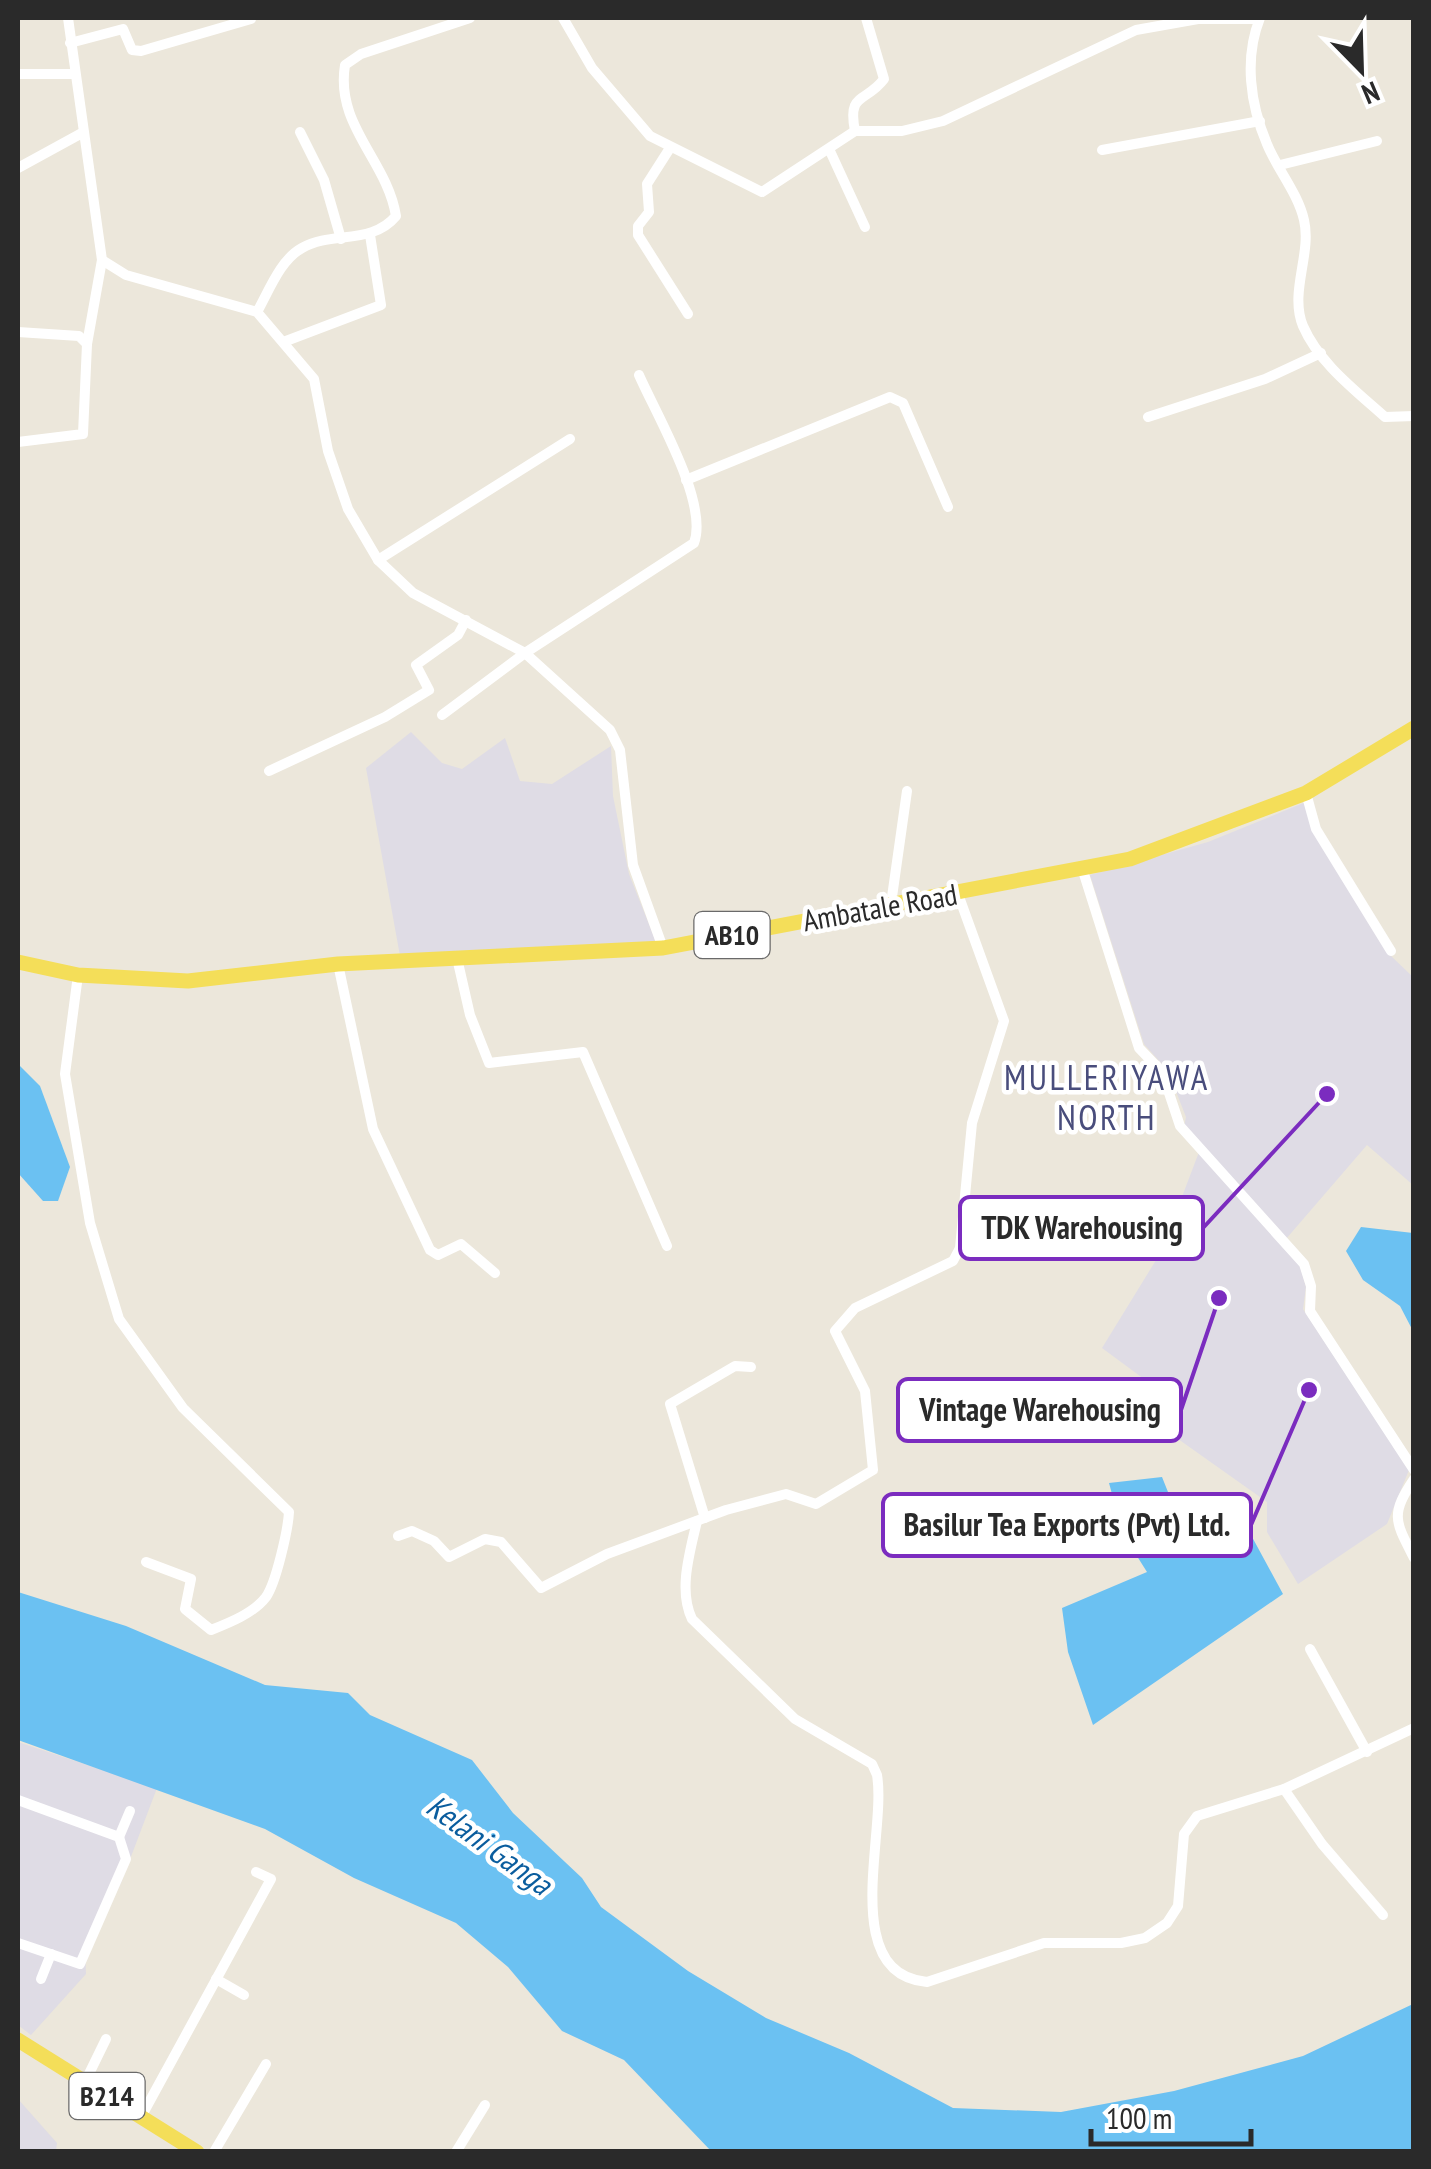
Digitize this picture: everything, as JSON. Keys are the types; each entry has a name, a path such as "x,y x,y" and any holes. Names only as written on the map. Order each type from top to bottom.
{"main road":[{"name":"Ambatale Road","path":"18,962 78,974 188,981 338,964 663,948 1083,871 1306,794 1414,728"},
{"name":"B214","path":"18,2040 197,2152"}],"street":[{"path":"18,442 83,434 87,344 102,260 72,74 68,18"},
{"path":"257,312 297,251 370,234 394,220 396,209 350,122 342,86 345,65 361,54 470,18"},
{"path":"563,18 616,98 650,136 762,192 830,152 856,131 902,131 944,121 1136,30 1198,19 1259,18 1249,50 1251,88 1267,146 1304,216 1298,300 1302,322 1320,353 1384,417 1414,416"},
{"path":"856,131 852,113 855,103 884,79 866,18"},
{"path":"1132,18 1136,30"},
{"path":"70,43 123,29 132,50 140,51 251,19"},
{"path":"18,74 72,74"},
{"path":"1102,150 1260,121"},
{"path":"300,132 324,180 341,239"},
{"path":"18,168 82,133"},
{"path":"1280,165 1377,141"},
{"path":"670,148 647,184 650,208 638,226 638,236 688,314"},
{"path":"830,152 865,227"},
{"path":"286,341 382,305 370,234"},
{"path":"102,260 126,275 257,312 314,378 328,451 348,509 378,560 413,593 525,653 616,739 633,865 663,948"},
{"path":"18,332 78,336 87,344"},
{"path":"1148,417 1265,378 1320,353"},
{"path":"442,715 525,653 686,552 698,532 686,480 639,375"},
{"path":"686,480 890,397 904,403 948,507"},
{"path":"378,560 570,438"},
{"path":"269,771 385,718 429,690 416,665 458,635 466,620"},
{"path":"891,904 907,791"},
{"path":"1306,794 1316,829 1391,951"},
{"path":"1083,871 1138,1048 1162,1072 1180,1126 1304,1264 1311,1286 1310,1311 1414,1470"},
{"path":"398,1536 412,1531 434,1541 449,1557 485,1539 501,1542 540,1588 608,1554 786,1494 816,1504 873,1470 865,1391 835,1331 855,1308 953,1262 960,1248 972,1123 1004,1021 958,894"},
{"path":"457,958 470,1015 489,1063 583,1052 667,1246"},
{"path":"338,964 365,1100 396,1184 430,1250 438,1255 461,1244 468,1246 496,1274"},
{"path":"78,974 65,1074 90,1223 119,1319 183,1408 289,1512 288,1530 267,1596 238,1619 211,1630 184,1609 191,1579 146,1562"},
{"path":"751,1367 736,1366 670,1404 701,1520 685,1603 692,1618 795,1719 872,1764 877,1774 874,1931 892,1970 908,1980 927,1982 1044,1944 1121,1944 1145,1938 1167,1923 1178,1906 1187,1824 1197,1816 1284,1788 1414,1728"},
{"path":"1414,1479 1398,1502 1395,1522 1414,1558"},
{"path":"1310,1649 1367,1752"},
{"path":"1284,1788 1322,1844 1383,1915"},
{"path":"18,1800 119,1838"},
{"path":"18,1942 80,1964 126,1859 119,1838 130,1811"},
{"path":"142,2117 270,1879 256,1872"},
{"path":"40,1979 52,1954"},
{"path":"216,1979 244,1995"},
{"path":"86,2082 106,2039"},
{"path":"214,2152 266,2064"},
{"path":"456,2152 485,2105"}],"shaded area":[{"path":"411,732 442,763 462,769 505,738 520,781 552,784 611,746 613,796 629,874 656,942 400,956 366,768"},
{"path":"1306,802 1391,956 1413,977 1413,1185 1367,1145 1286,1239 1184,1127 1186,1117 1168,1071 1144,1044 1090,875 1208,842"},
{"path":"1199,1152 1300,1266 1306,1287 1303,1309 1409,1470 1387,1524 1298,1584 1267,1532 1267,1502 1140,1412 1144,1379 1102,1348 1161,1252"},
{"path":"18,1742 157,1788 121,1883 85,1948 86,1974 31,2035 18,2025"},
{"path":"18,2099 57,2143 56,2151 18,2151"}],"water":[{"path":"18,1064 40,1086 70,1167 58,1201 43,1201 18,1173"},
{"path":"1361,1227 1413,1233 1413,1331 1400,1306 1363,1280 1346,1251"},
{"path":"1162,1477 1176,1512 1168,1538 1226,1513 1245,1524 1283,1594 1093,1725 1068,1652 1062,1608 1147,1572 1123,1534 1109,1483"},
{"name":"Kelani Ganga","path":"18,1592 126,1626 265,1685 348,1693 370,1715 472,1760 513,1813 582,1878 601,1907 688,1971 766,2018 849,2053 953,2108 1061,2112 1174,2091 1303,2056 1413,2004 1413,2151 711,2151 624,2060 562,2031 508,1967 456,1923 354,1878 265,1829 18,1740"}],"place":[{"name":"TDK Warehousing","path":"1327,1094"},
{"name":"Vintage Warehousing","path":"1219,1298"},
{"name":"Basilur Tea Exports (Pvt) Ltd.","path":"1309,1390"}],"district":[{"name":"MULLERIYAWA NORTH","path":"1107,1098"}]}
